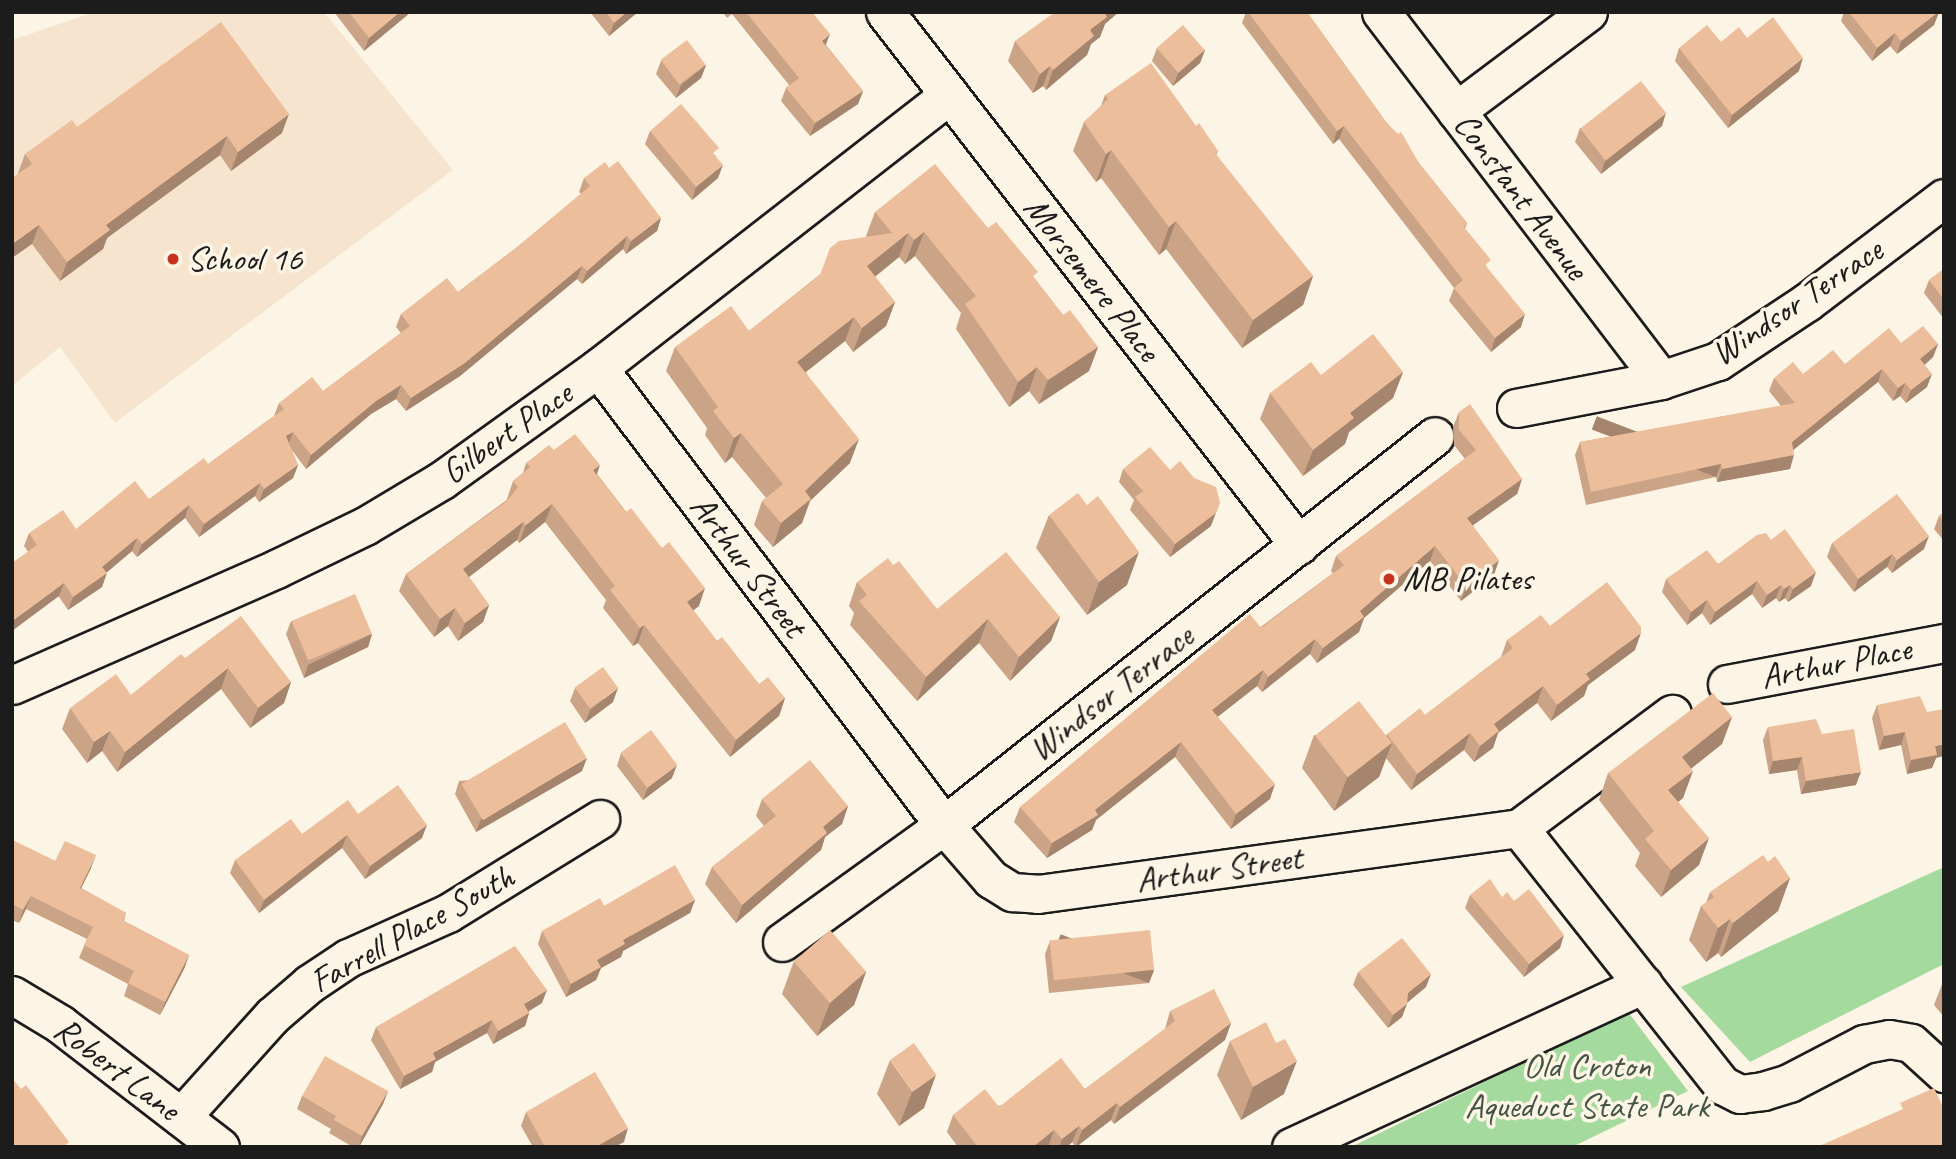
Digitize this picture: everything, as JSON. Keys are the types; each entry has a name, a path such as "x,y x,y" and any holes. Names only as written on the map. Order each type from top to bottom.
{"street":[{"name":"Morsemere Place","path":"885,12 1299,545"},
{"name":"Constant Avenue","path":"1381,12 1661,380"},
{"path":"1456,111 1588,12"},
{"name":"Gilbert Place","path":"12,685 365,526 442,480 598,368 950,95"},
{"name":"Windsor Terrace","path":"1516,408 1661,380 1718,361 1807,302 1944,198"},
{"name":"Arthur Street","path":"598,368 944,825 991,879 1012,892 1038,894 1519,828"},
{"name":"Windsor Terrace","path":"782,942 944,825 1435,436"},
{"name":"Arthur Place","path":"1727,684 1944,643"},
{"path":"1672,714 1519,828 1722,1085 1740,1094 1789,1083 1864,1044 1889,1039 1912,1043 1944,1073"},
{"name":"Farrell Place South","path":"181,1117 273,1015 309,984 348,958 448,914 600,819"},
{"path":"1291,1147 1643,985"},
{"name":"Robert Lane","path":"12,995 60,1024 220,1147"}],"shaded area":[{"name":"School 16","path":"95,12 324,12 453,170 115,423 60,347 12,386 12,40"}],"green space":[{"name":"Old Croton Aqueduct State Park","path":"1944,867 1944,964 1750,1062 1681,987"},
{"name":"Old Croton Aqueduct State Park","path":"1628,1012 1688,1091 1572,1147 1351,1147"}],"building":[{"path":"349,12 400,12 369,38"},
{"path":"606,12 627,12 614,23"},
{"path":"746,12 812,12 830,34 822,41 863,91 815,123 786,88 799,78"},
{"path":"1055,12 1104,12 1107,17 1090,30 1094,36 1053,70 1050,66 1040,74 1015,41"},
{"path":"1248,12 1307,12 1386,122 1398,134 1401,132 1419,163 1467,223 1464,227 1491,260 1485,265 1525,314 1495,338 1454,288 1463,280 1344,126 1337,131"},
{"path":"1849,12 1938,12 1901,41 1895,33 1877,48"},
{"path":"1773,17 1803,58 1732,115 1679,48 1707,25 1721,42 1739,27 1747,38"},
{"path":"221,22 289,114 238,152 227,136 106,225 110,230 67,262 39,225 12,244 12,178 32,164 25,154 72,120 77,127"},
{"path":"1183,25 1205,50 1178,73 1157,48"},
{"path":"687,40 706,65 679,85 661,60"},
{"path":"1151,63 1196,126 1199,123 1218,151 1215,153 1313,276 1253,320 1176,221 1169,227 1111,150 1106,154 1084,122 1108,99 1105,95"},
{"path":"1641,81 1666,113 1606,161 1580,128"},
{"path":"681,104 719,148 713,153 723,165 696,187 650,131"},
{"path":"618,161 661,218 631,241 627,236 587,271 582,266 465,363 411,398 401,385 376,401 311,455 293,432 286,436 298,465 264,489 260,483 204,524 189,505 142,544 137,538 102,567 107,573 73,597 64,583 12,621 12,563 37,545 29,533 63,510 76,529 135,481 149,499 204,458 208,464 284,409 279,403 312,377 323,391 410,326 401,314 447,278 458,292 590,186 584,178 605,162 609,168"},
{"path":"935,164 988,228 996,222 1038,272 1033,276 1063,315 1070,310 1098,347 1048,380 1037,367 1018,382 965,304 976,296 924,232 914,240 908,233 867,266 895,302 862,328 854,317 797,362 859,439 805,491 811,499 781,523 762,501 783,484 741,433 734,438 713,411 718,407 675,347 731,306 749,331 820,275 830,248 839,241 892,233 875,212"},
{"path":"1944,269 1944,300 1929,280"},
{"path":"1923,326 1938,344 1920,359 1932,374 1911,390 1905,383 1898,388 1882,369 1792,442 1794,455 1722,469 1721,464 1591,492 1580,442 1795,403 1774,378 1793,362 1803,374 1833,350 1845,364 1889,328 1901,343"},
{"path":"1373,334 1403,372 1350,413 1354,418 1313,450 1270,393 1311,362 1321,375"},
{"path":"1470,404 1522,479 1467,518 1499,560 1466,586 1435,546 1360,611 1364,617 1323,648 1315,639 1268,677 1263,670 1212,710 1275,784 1236,814 1181,742 1095,810 1098,815 1052,843 1020,807 1250,614 1261,628 1344,565 1336,556 1476,450 1459,430 1459,412"},
{"path":"575,434 600,465 593,470 626,512 631,508 662,548 669,542 705,588 687,602 717,641 722,637 759,684 768,677 785,698 736,740 644,625 640,628 610,590 615,586 552,504 526,525 523,522 463,569 489,605 465,623 455,608 440,619 406,574 507,501 518,487 513,481 530,467 526,463 549,445 554,450"},
{"path":"1150,447 1170,470 1180,461 1194,478 1216,487 1220,502 1216,513 1175,544 1135,497 1143,491 1123,469"},
{"path":"1078,493 1087,505 1098,496 1139,552 1099,582 1049,515"},
{"path":"1897,494 1929,536 1897,560 1892,554 1858,579 1832,543"},
{"path":"1785,529 1816,572 1793,589 1790,585 1784,589 1781,585 1767,595 1757,581 1715,612 1707,600 1691,612 1666,579 1707,550 1718,564 1757,535 1766,533 1771,540"},
{"path":"1006,552 1060,617 1019,657 988,619 926,677 859,601 867,595 857,582 888,558 893,565 899,561 937,609"},
{"path":"1607,582 1641,627 1641,633 1586,674 1590,679 1557,705 1543,686 1494,724 1499,731 1480,746 1470,733 1417,774 1387,734 1420,708 1425,715 1513,648 1507,640 1541,615 1550,626"},
{"path":"355,594 372,634 308,661 291,621"},
{"path":"241,616 291,682 258,708 228,668 125,752 110,731 94,742 70,708 116,674 131,695 181,654 185,658"},
{"path":"603,667 618,688 590,709 575,688"},
{"path":"1713,693 1732,717 1682,757 1693,771 1668,790 1709,838 1671,870 1645,839 1654,831 1608,773"},
{"path":"1920,696 1927,712 1944,709 1944,744 1935,746 1937,755 1911,760 1905,732 1884,736 1877,705"},
{"path":"1359,701 1392,743 1348,777 1315,735"},
{"path":"1816,719 1822,734 1854,729 1861,772 1806,781 1802,757 1773,761 1768,727"},
{"path":"565,722 587,758 483,820 461,784"},
{"path":"651,730 677,765 647,788 621,753"},
{"path":"810,760 848,806 823,827 827,833 742,905 712,867 776,816 762,799"},
{"path":"398,785 427,825 370,866 347,835 264,900 235,860 291,819 302,834 348,800 358,814"},
{"path":"12,840 55,861 65,841 96,855 80,888 126,913 123,921 189,955 165,1002 128,983 134,971 84,945 93,927 31,896 23,910 12,904"},
{"path":"1763,855 1768,862 1775,856 1790,878 1733,923 1730,919 1718,928 1701,906 1714,897 1710,892"},
{"path":"675,865 695,900 623,940 625,944 597,960 601,967 571,984 542,931 600,898 604,906"},
{"path":"1490,879 1502,897 1507,892 1514,901 1529,889 1564,935 1529,964 1470,895"},
{"path":"830,930 866,972 830,1003 794,961"},
{"path":"1150,930 1154,970 1054,980 1050,941"},
{"path":"1402,938 1431,974 1408,993 1407,1004 1393,1015 1358,972"},
{"path":"515,946 547,990 524,1004 529,1013 498,1031 492,1020 433,1053 436,1059 404,1076 376,1027"},
{"path":"1214,989 1231,1023 1120,1107 1117,1103 1082,1130 1079,1126 1062,1139 1054,1130 1033,1147 978,1147 953,1115 985,1089 999,1107 1061,1058 1085,1089 1175,1021 1170,1011"},
{"path":"1266,1022 1276,1043 1285,1039 1297,1061 1253,1087 1230,1041"},
{"path":"914,1043 936,1075 913,1092 890,1060"},
{"path":"325,1056 388,1091 362,1136 334,1120 336,1116 302,1096"},
{"path":"595,1072 628,1128 596,1147 545,1147 526,1112"},
{"path":"12,1078 21,1089 26,1085 69,1142 63,1147 12,1147"},
{"path":"1934,1088 1944,1109 1944,1147 1817,1147 1903,1109 1900,1103"}],"place":[{"name":"School 16","path":"173,259"},
{"name":"MB Pilates","path":"1389,579"}]}
